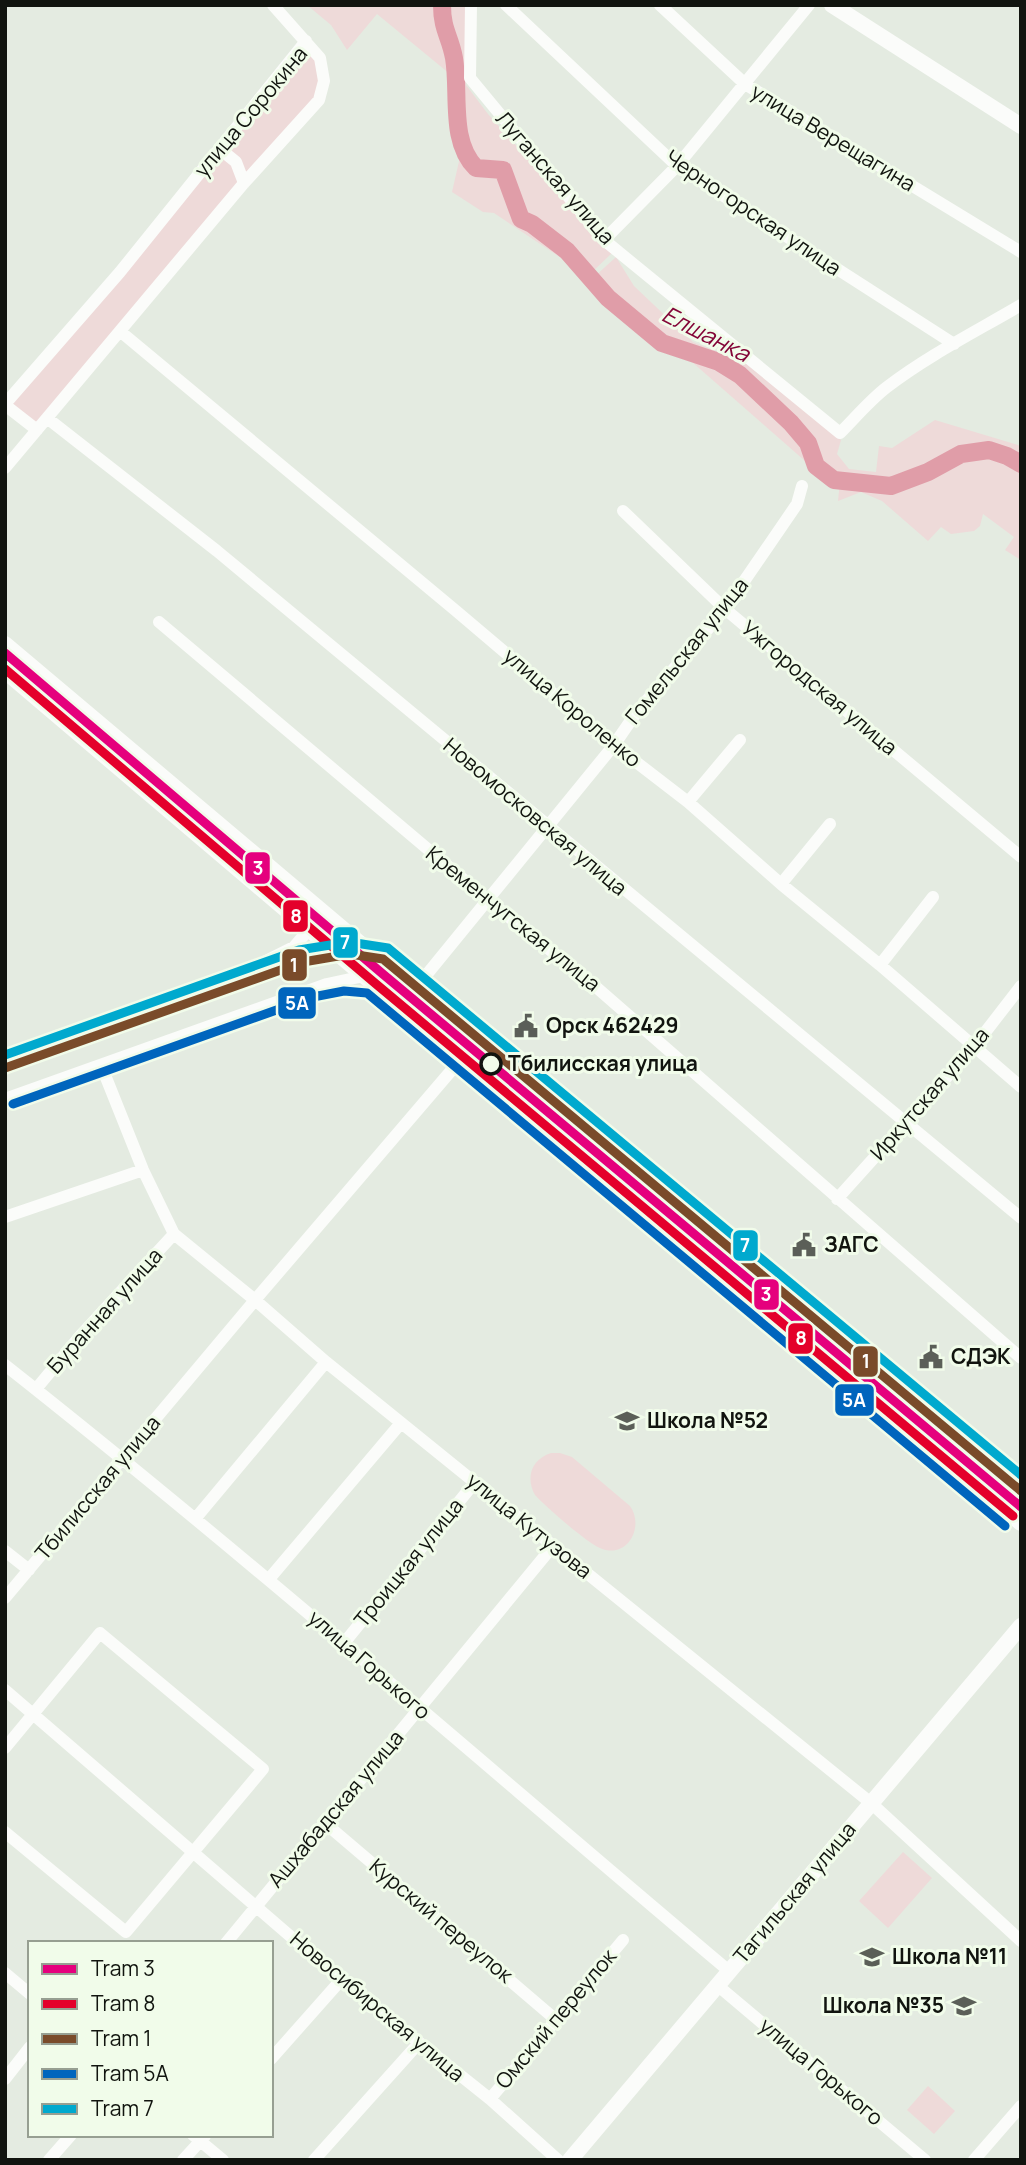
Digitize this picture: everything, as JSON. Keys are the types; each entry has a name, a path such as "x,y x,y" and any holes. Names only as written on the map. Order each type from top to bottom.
{"main road":[{"path":"832,5 1021,127"},
{"path":"5,644 1021,1495"},
{"path":"5,671 364,976 1021,1524"},
{"name":"Тагильская улица","path":"570,2160 1021,1626"}],"street":[{"path":"273,5 306,41"},
{"name":"Луганская улица","path":"471,5 470,78 604,240 841,433 884,389 936,353 954,344"},
{"name":"Черногорская улица","path":"506,5 677,166 954,344"},
{"name":"улица Верещагина","path":"660,5 745,84 1021,252"},
{"path":"604,240 677,166 809,5"},
{"name":"улица Сорокина","path":"5,405 120,272 306,41 320,58 324,80 319,100 244,183 5,468"},
{"path":"220,149 236,162 244,183"},
{"path":"954,344 1021,305"},
{"name":"улица Короленко","path":"121,332 614,745 688,802 1021,1087"},
{"path":"5,405 37,430"},
{"name":"Новомосковская улица","path":"47,418 217,551 904,1124 1021,1218"},
{"name":"Гомельская улица","path":"401,1006 614,745 636,713 725,608 797,504 802,486"},
{"name":"Ужгородская улица","path":"623,511 725,608 1021,858"},
{"name":"Кременчугская улица","path":"159,622 488,900 596,987 1021,1358"},
{"path":"71,726 83,712"},
{"path":"688,802 740,740"},
{"path":"781,884 830,824"},
{"path":"880,965 933,897"},
{"path":"5,1066 181,1003 294,947 323,913"},
{"path":"5,1099 327,984 364,976 397,974"},
{"name":"Иркутская улица","path":"837,1199 973,1048 1021,986"},
{"name":"Тбилисская улица","path":"5,1598 462,1058"},
{"name":"улица Кутузова","path":"102,1065 143,1170 174,1234 326,1362 871,1803 1021,1941"},
{"path":"541,1124 556,1106"},
{"path":"5,1217 143,1170"},
{"path":"692,1250 707,1233"},
{"name":"Буранная улица","path":"36,1389 80,1336 174,1234"},
{"path":"793,1333 807,1316"},
{"path":"834,1366 848,1350"},
{"path":"195,1519 326,1362"},
{"name":"улица Горького","path":"5,1365 269,1579 729,1970"},
{"path":"269,1579 401,1423"},
{"path":"953,1467 966,1449"},
{"name":"Троицкая улица","path":"344,1643 475,1482"},
{"name":"Ашхабадская улица","path":"228,1941 553,1546"},
{"path":"5,1551 29,1570"},
{"path":"5,1748 100,1633 263,1769 126,1932 5,1832"},
{"name":"Новосибирская улица","path":"5,1690 341,1980 490,2099 558,2160"},
{"name":"Курский переулок","path":"326,1824 555,2019"},
{"name":"Омский переулок","path":"490,2099 623,1940"},
{"path":"5,1973 28,1992"},
{"path":"273,2057 341,1980"},
{"name":"улица Горького","path":"717,1985 925,2160"},
{"path":"314,2160 418,2044"},
{"path":"5,2078 28,2049"},
{"path":"974,2160 1021,2106"},
{"path":"49,2160 69,2137"},
{"path":"183,2160 200,2137 223,2160"}],"shaded area":[{"path":"307,5 466,5 466,85 488,114 612,253 588,276 494,213 483,212 452,192 460,157 456,79 377,14 347,50 331,25"},
{"path":"306,41 320,58 319,100 37,430 5,404"},
{"path":"616,257 634,286 693,342 744,362 841,440 837,454 849,469 876,472 879,446 892,448 935,420 1021,446 1021,560 1005,550 1014,537 983,514 980,526 974,531 951,534 941,527 928,541 882,501 861,492 838,501 840,481 832,474 821,475 668,341 609,304 594,287 598,283 593,278"},
{"path":"551,1453 572,1457 630,1506 634,1514 634,1532 625,1546 610,1551 594,1545 535,1495 531,1482 532,1470 539,1460"},
{"path":"903,1852 932,1878 888,1928 859,1901"},
{"path":"928,2086 955,2111 934,2134 907,2110"}],"waterway":[{"name":"Елшанка","path":"442,5 443,21 456,72 459,131 462,144 476,168 503,170 521,219 532,224 567,251 608,298 662,343 719,362 740,375 791,423 808,443 816,466 834,480 891,486 928,472 961,454 989,450 1021,464"}],"tram line":[{"name":"3","path":"5,653 384,975 1021,1507"},
{"name":"8","path":"5,669 376,984 1013,1516"},
{"name":"7","path":"5,1055 299,950 349,942 388,948 1021,1475"},
{"name":"1","path":"5,1068 303,962 350,954 383,959 1021,1491"},
{"name":"5А","path":"13,1104 313,997 344,991 367,993 1005,1526"}],"place":[{"name":"Орск 462429","path":"526,1026"},
{"name":"Тбилисская улица","path":"491,1064"},
{"name":"ЗАГС","path":"804,1245"},
{"name":"СДЭК","path":"931,1357"},
{"name":"Школа №52","path":"627,1421"},
{"name":"Школа №11","path":"872,1957"},
{"name":"Школа №35","path":"964,2006"}]}
